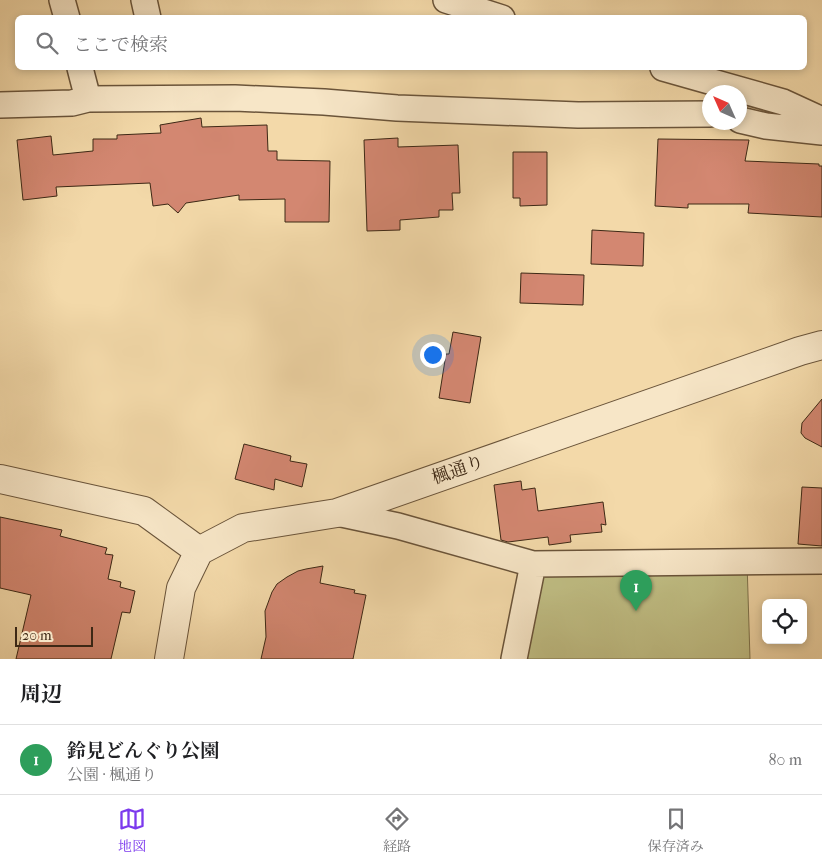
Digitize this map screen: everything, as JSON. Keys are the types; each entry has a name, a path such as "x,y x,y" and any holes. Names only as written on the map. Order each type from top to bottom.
{"street":[{"path":"62,0 66,15"},
{"path":"144,0 147,15"},
{"path":"446,0 493,15"},
{"path":"81,70 88,99"},
{"path":"670,70 782,102 822,120"},
{"path":"0,105 72,103 88,99 235,98 324,102 396,108 578,115 702,114"},
{"path":"747,122 766,126 822,132"},
{"name":"楓通り","path":"199,551 243,528 337,512 822,344"},
{"path":"0,479 144,512 199,551 181,588 169,659"},
{"path":"337,512 398,526 533,564 822,560"},
{"path":"514,659 533,564"}],"shaded area":[{"path":"747,562 750,659 514,659 533,564"}],"building":[{"path":"201,118 202,127 267,125 268,151 277,151 277,160 330,161 329,222 285,222 285,199 239,200 239,195 186,203 178,213 168,204 153,206 150,183 56,187 57,196 23,200 17,140 51,136 53,155 93,151 93,139 117,139 117,135 161,133 160,125"},
{"path":"398,138 398,147 458,145 460,193 452,193 453,210 439,210 439,217 400,220 400,230 367,231 364,140"},
{"path":"658,139 749,140 745,161 819,164 819,166 822,166 822,217 748,213 749,204 688,204 688,208 655,206"},
{"path":"513,152 547,152 547,205 520,206 520,198 513,198"},
{"path":"592,230 644,233 643,266 591,264"},
{"path":"521,273 584,275 583,305 520,303"},
{"path":"453,332 481,337 470,403 439,398 446,354 449,354"},
{"path":"822,399 822,447 805,438 801,433 802,423"},
{"path":"244,444 291,456 290,461 307,464 302,487 275,479 274,490 235,479"},
{"path":"521,481 522,490 535,488 538,511 603,502 606,525 601,524 602,532 570,535 571,542 549,545 548,537 508,542 501,540 494,485"},
{"path":"802,487 822,488 822,546 798,544"},
{"path":"0,517 62,530 60,536 107,548 105,554 113,555 108,579 121,582 120,587 135,591 130,613 122,612 111,659 16,659 31,595 0,588"},
{"path":"323,566 320,583 355,590 354,593 366,595 353,659 261,659 266,637 265,611 277,584 298,571"}],"place":[{"name":"鈴見どんぐり公園","path":"636,611"}]}
